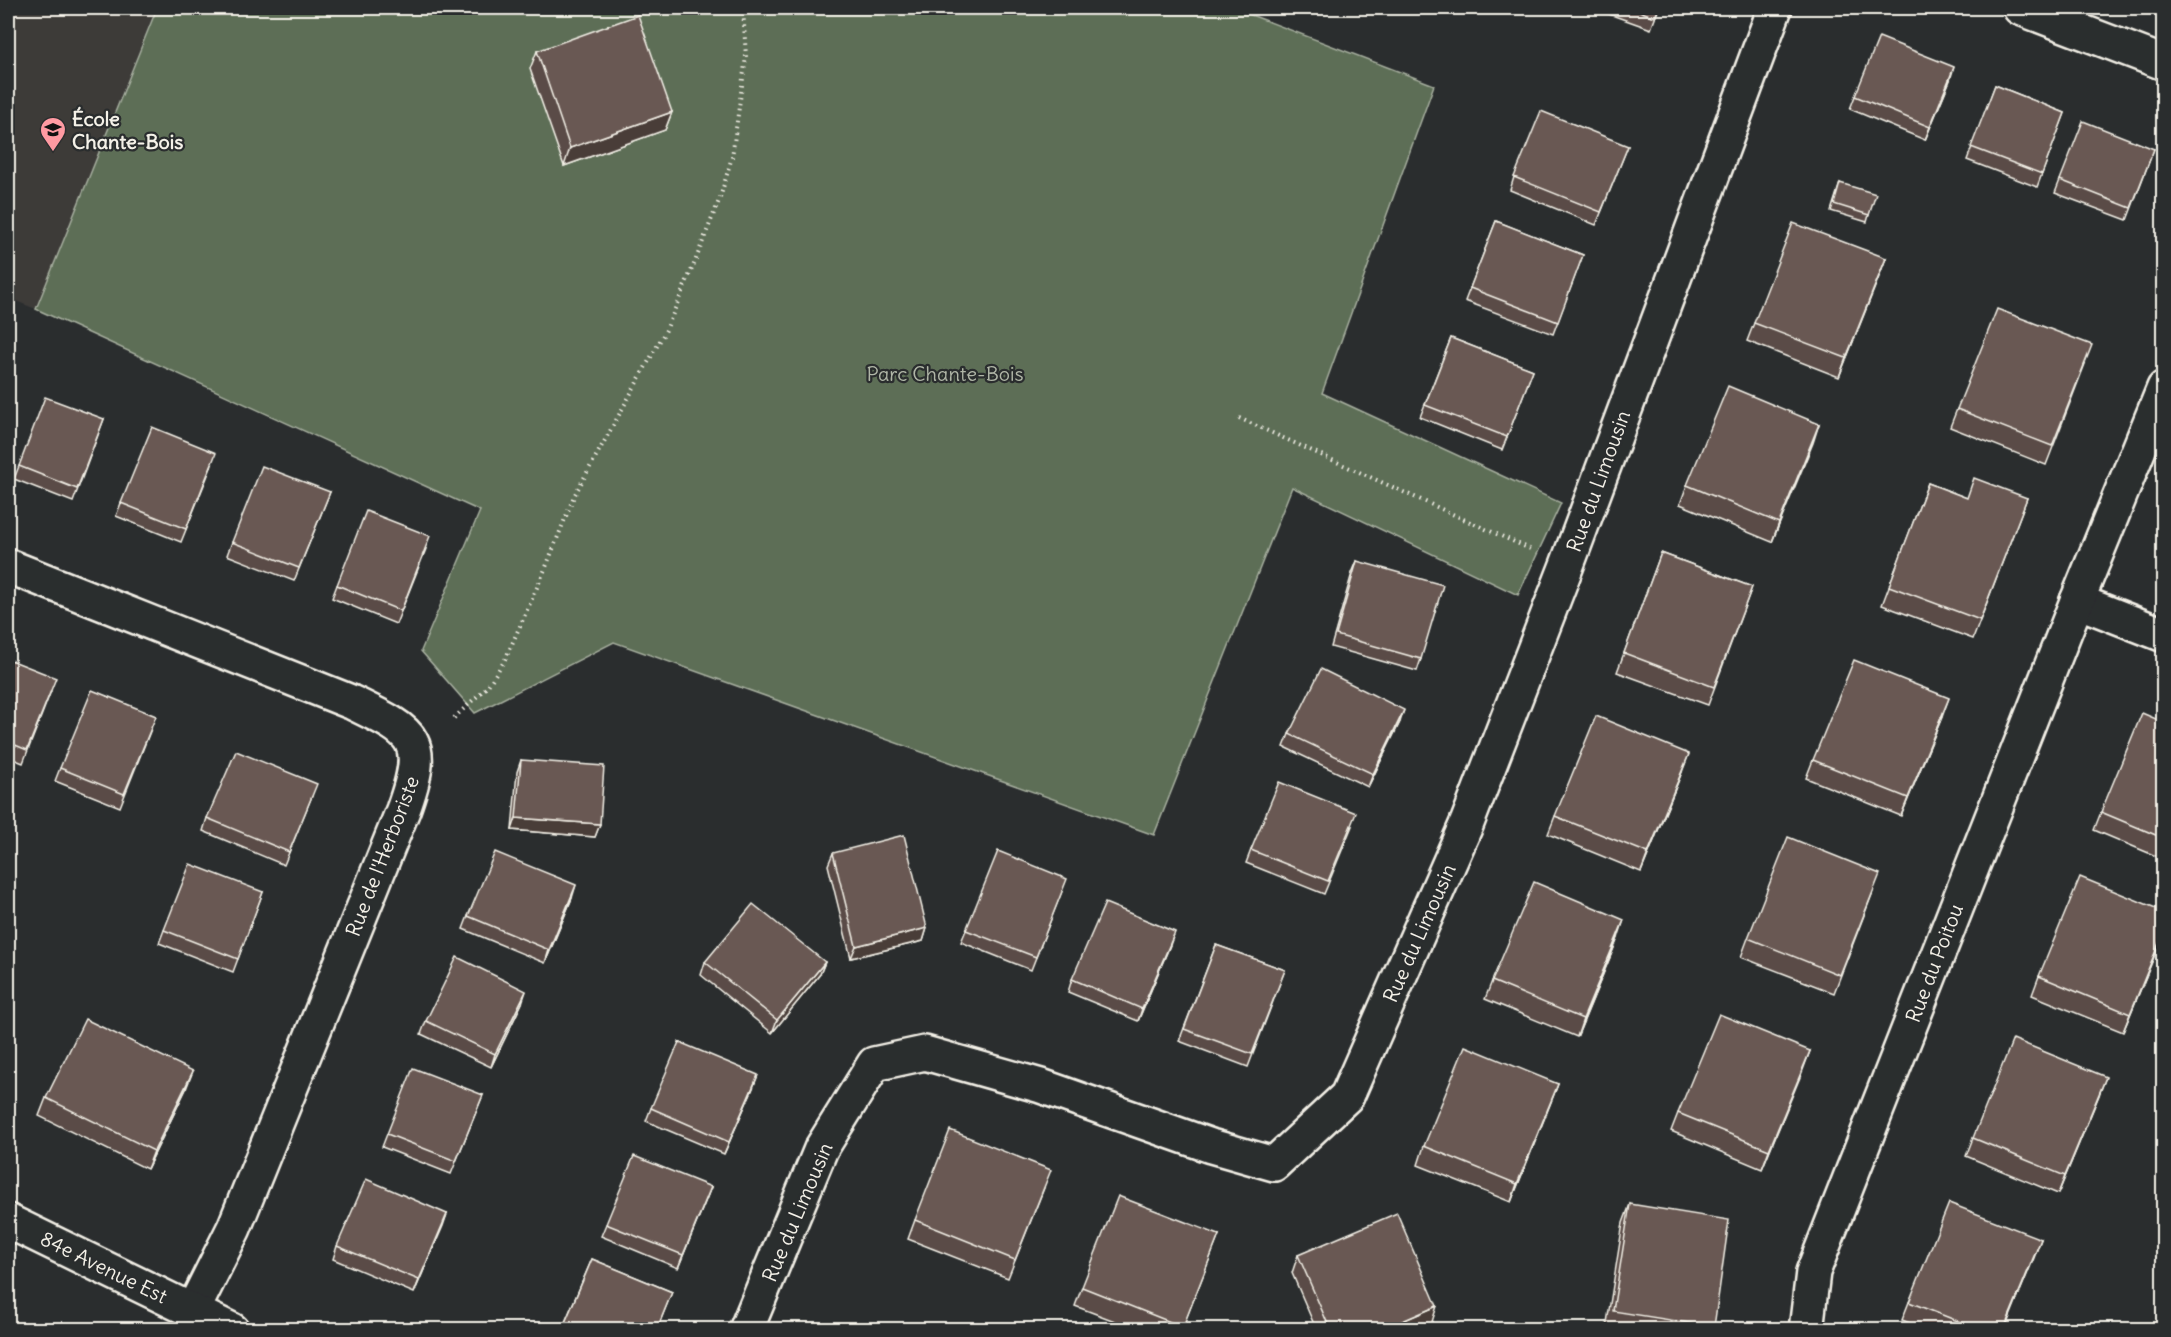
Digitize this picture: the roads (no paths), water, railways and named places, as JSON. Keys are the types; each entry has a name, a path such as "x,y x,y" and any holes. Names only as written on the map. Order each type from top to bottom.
{"street":[{"name":"Rue du Limousin","path":"746,1329 821,1149 874,1064 925,1053 1041,1086 1210,1146 1274,1164 1347,1096 1467,823 1567,565 1775,8"},
{"path":"2020,8 2163,63"},
{"name":"Rue du Poitou","path":"1806,1329 1813,1272 2163,388"},
{"name":"Rue de l'Herboriste","path":"8,567 351,702 407,734 416,751 417,763 413,783 403,810 234,1228 193,1310"},
{"path":"2077,601 2163,635"},
{"name":"84e Avenue Est","path":"8,1221 232,1329"}],"place":[{"name":"École Chante-Bois","path":"53,153"}],"park label":[{"name":"Parc Chante-Bois","path":"945,373"}]}
